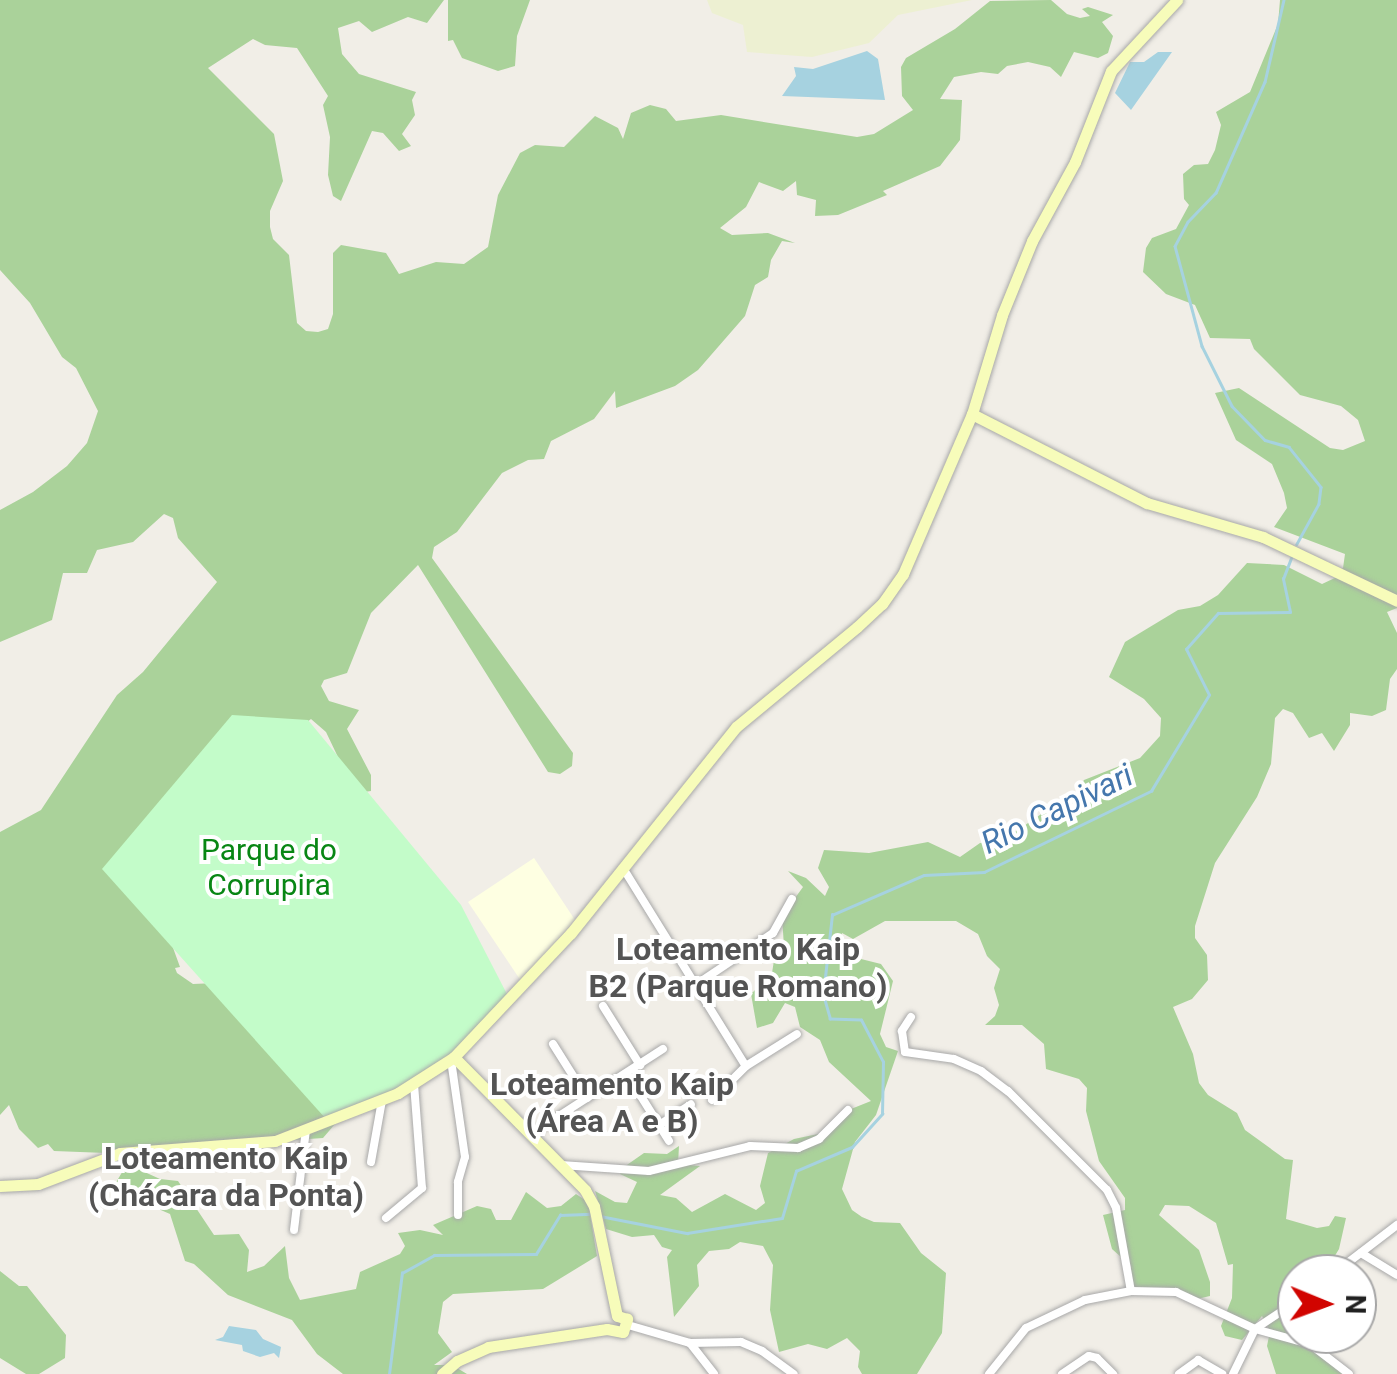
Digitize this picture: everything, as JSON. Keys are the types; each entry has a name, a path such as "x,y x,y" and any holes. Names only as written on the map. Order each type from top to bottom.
{"street":[{"path":"0,1186 38,1184 120,1153 275,1141 382,1100 452,1058 571,933 736,727 882,604 910,561 972,414 1032,241 1076,162 1111,71 1176,0"},
{"path":"972,414 1104,477 1147,503 1264,537 1397,601"},
{"path":"623,868 746,1066"},
{"path":"694,986 772,933 792,899"},
{"path":"603,1006 640,1065"},
{"path":"910,1017 902,1031 905,1052 954,1059 981,1071 1008,1091 1107,1190 1116,1208 1131,1291"},
{"path":"712,1100 746,1066 798,1034"},
{"path":"554,1044 587,1098"},
{"path":"531,1134 663,1049"},
{"path":"452,1058 531,1134 594,1206 615,1322 623,1332 628,1325 690,1344 741,1342 794,1374"},
{"path":"452,1058 465,1156 458,1182 458,1214"},
{"path":"627,1074 669,1141"},
{"path":"386,1218 422,1188 414,1084"},
{"path":"371,1162 382,1100"},
{"path":"659,1125 691,1104"},
{"path":"561,1166 649,1172 750,1146 798,1148 819,1139 848,1110"},
{"path":"294,1230 306,1130"},
{"path":"1362,1254 1397,1226"},
{"path":"989,1374 1016,1338 1040,1319 1085,1300 1131,1291 1184,1294 1255,1329 1310,1344 1350,1374"},
{"path":"1233,1374 1255,1329 1277,1314"},
{"path":"442,1374 458,1360 488,1347 615,1322"},
{"path":"690,1344 714,1374"},
{"path":"1062,1374 1088,1356 1100,1360 1113,1374"},
{"path":"1179,1374 1198,1360 1222,1374"}],"shaded area":[{"path":"707,0 972,0 898,15 869,43 812,57 747,52 743,25 712,13"},
{"path":"534,858 575,920 521,981 468,902"}],"green space":[{"path":"0,0 444,0 427,23 408,17 372,32 359,21 338,28 342,54 359,74 416,92 412,100 415,115 402,134 411,146 399,151 383,133 372,131 341,201 333,196 328,175 330,137 323,105 328,96 297,48 265,45 253,39 208,68 274,134 283,181 270,211 270,227 273,239 289,255 297,323 306,331 318,332 328,329 333,314 333,253 341,245 386,253 399,274 436,262 464,264 488,247 498,195 520,153 535,145 564,147 595,116 618,128 623,139 631,113 650,105 666,109 676,121 721,115 857,137 874,134 913,110 902,96 901,67 906,58 955,29 990,1 1051,0 1067,14 1080,18 1090,16 1082,9 1088,7 1113,15 1102,22 1113,36 1108,53 1098,58 1074,52 1061,77 1050,67 1028,62 1007,66 998,74 981,72 954,77 940,99 962,100 960,140 940,166 883,191 887,195 838,215 815,216 816,200 797,195 796,181 783,191 759,182 746,207 720,228 732,235 768,233 795,243 782,241 771,260 768,277 755,285 745,316 698,370 675,386 616,408 615,391 594,419 551,441 544,459 528,460 502,473 457,532 434,547 432,558 573,753 572,766 560,774 548,772 418,565 371,613 347,673 324,680 321,686 329,701 359,710 347,729 371,775 371,791 364,792 347,776 326,732 311,719 307,722 172,945 180,967 175,968 177,973 193,984 216,983 347,1110 323,1138 106,1153 54,1151 48,1144 38,1148 19,1129 9,1105 0,1115 0,832 41,810 117,695 143,672 217,582 178,538 173,518 164,514 133,542 97,550 87,573 63,573 52,620 0,642 0,510 33,492 67,466 87,443 98,411 76,368 62,357 30,303 0,270"},
{"path":"448,0 530,0 517,36 515,66 498,71 462,58 453,40 448,41"},
{"path":"1280,0 1397,0 1397,608 1387,612 1397,633 1397,669 1390,679 1386,710 1372,716 1350,713 1350,725 1334,751 1322,733 1309,738 1293,713 1283,709 1275,718 1271,764 1257,797 1215,863 1195,926 1195,938 1207,955 1208,980 1192,999 1173,1007 1193,1054 1199,1083 1208,1095 1237,1113 1245,1130 1285,1159 1293,1160 1286,1219 1317,1228 1329,1226 1335,1216 1346,1218 1336,1254 1277,1254 1277,1354 1327,1354 1347,1374 1276,1374 1267,1346 1270,1331 1262,1316 1242,1340 1225,1336 1221,1326 1232,1298 1233,1264 1228,1265 1216,1223 1189,1206 1165,1205 1159,1215 1199,1250 1210,1282 1210,1296 1197,1299 1130,1290 1131,1266 1112,1249 1103,1215 1125,1210 1125,1198 1099,1161 1086,1111 1087,1088 1079,1079 1046,1069 1044,1044 1022,1025 985,1025 995,1016 999,1005 994,988 1000,969 987,956 978,934 956,921 885,921 853,939 842,933 837,953 881,964 893,981 880,1034 886,1047 898,1051 876,1115 855,1142 842,1189 852,1210 874,1222 900,1223 921,1253 946,1273 942,1333 917,1374 862,1374 858,1367 860,1351 847,1338 827,1349 808,1344 779,1352 770,1310 773,1265 763,1246 740,1242 729,1249 709,1251 697,1265 699,1286 674,1317 667,1257 672,1250 662,1247 654,1235 632,1237 606,1229 595,1191 615,1202 627,1203 637,1182 620,1174 624,1167 644,1153 667,1154 679,1146 678,1164 700,1166 660,1195 676,1198 692,1212 725,1194 756,1210 765,1203 760,1186 768,1153 794,1139 823,1133 846,1111 871,1101 829,1062 820,1040 800,1027 795,1007 785,1003 773,1023 757,1028 751,994 772,973 775,954 784,947 782,916 803,887 788,871 806,878 825,896 829,887 818,868 824,850 869,853 928,842 960,857 980,843 1003,840 1053,806 1070,800 1084,780 1140,758 1160,736 1161,718 1144,699 1109,677 1125,642 1178,610 1200,606 1218,595 1247,563 1284,565 1322,584 1337,577 1343,568 1345,554 1274,527 1287,508 1272,464 1236,440 1215,393 1239,388 1330,448 1343,450 1365,441 1358,420 1341,406 1300,395 1254,349 1250,339 1210,338 1195,305 1166,294 1143,272 1146,248 1152,238 1176,229 1189,205 1184,199 1183,174 1194,165 1208,164 1215,150 1221,125 1216,112 1250,92 1278,24"},
{"name":"Parque do Corrupira","path":"232,715 308,720 461,905 509,998 446,1059 406,1086 326,1119 102,869"},
{"path":"127,1164 160,1179 178,1181 214,1235 239,1234 249,1250 247,1272 264,1266 285,1246 289,1278 300,1300 356,1289 360,1272 400,1254 405,1246 398,1233 420,1230 443,1235 433,1225 477,1206 491,1209 496,1220 511,1220 526,1192 547,1208 561,1206 576,1194 588,1202 597,1256 543,1289 453,1294 443,1302 438,1333 452,1352 434,1365 452,1365 467,1374 343,1374 317,1354 292,1320 228,1295 194,1264 185,1261 170,1214 112,1189"},
{"path":"0,1271 19,1286 27,1286 66,1335 65,1358 39,1374 26,1374 0,1358"}],"water":[{"path":"867,51 878,59 885,100 782,96 796,76 794,67 813,69"},
{"path":"1158,52 1172,52 1131,110 1115,93 1130,62 1144,62"},
{"path":"229,1326 256,1330 263,1339 281,1347 279,1358 274,1353 260,1357 243,1351 242,1345 215,1340 223,1337"}],"waterway":[{"name":"Rio Capivari","path":"1284,0 1265,82 1216,193 1188,222 1175,246 1202,346 1232,406 1265,440 1289,447 1321,487 1319,504 1297,544"},
{"name":"Rio Capivari","path":"600,1216 687,1233 782,1218 796,1171 852,1147 882,1114 883,1062 861,1020 830,1019 823,995 832,915 924,875 984,872 1151,791 1209,695 1186,649 1218,613 1290,612 1283,579 1292,556"},
{"name":"Rio Capivari","path":"389,1374 402,1273 434,1255 536,1254 560,1215 592,1214"}],"district":[{"name":"Loteamento Kaip B2 (Parque Romano)","path":"738,968"},
{"name":"Loteamento Kaip (Área A e B)","path":"612,1104"},
{"name":"Loteamento Kaip (Chácara da Ponta)","path":"226,1178"}]}
